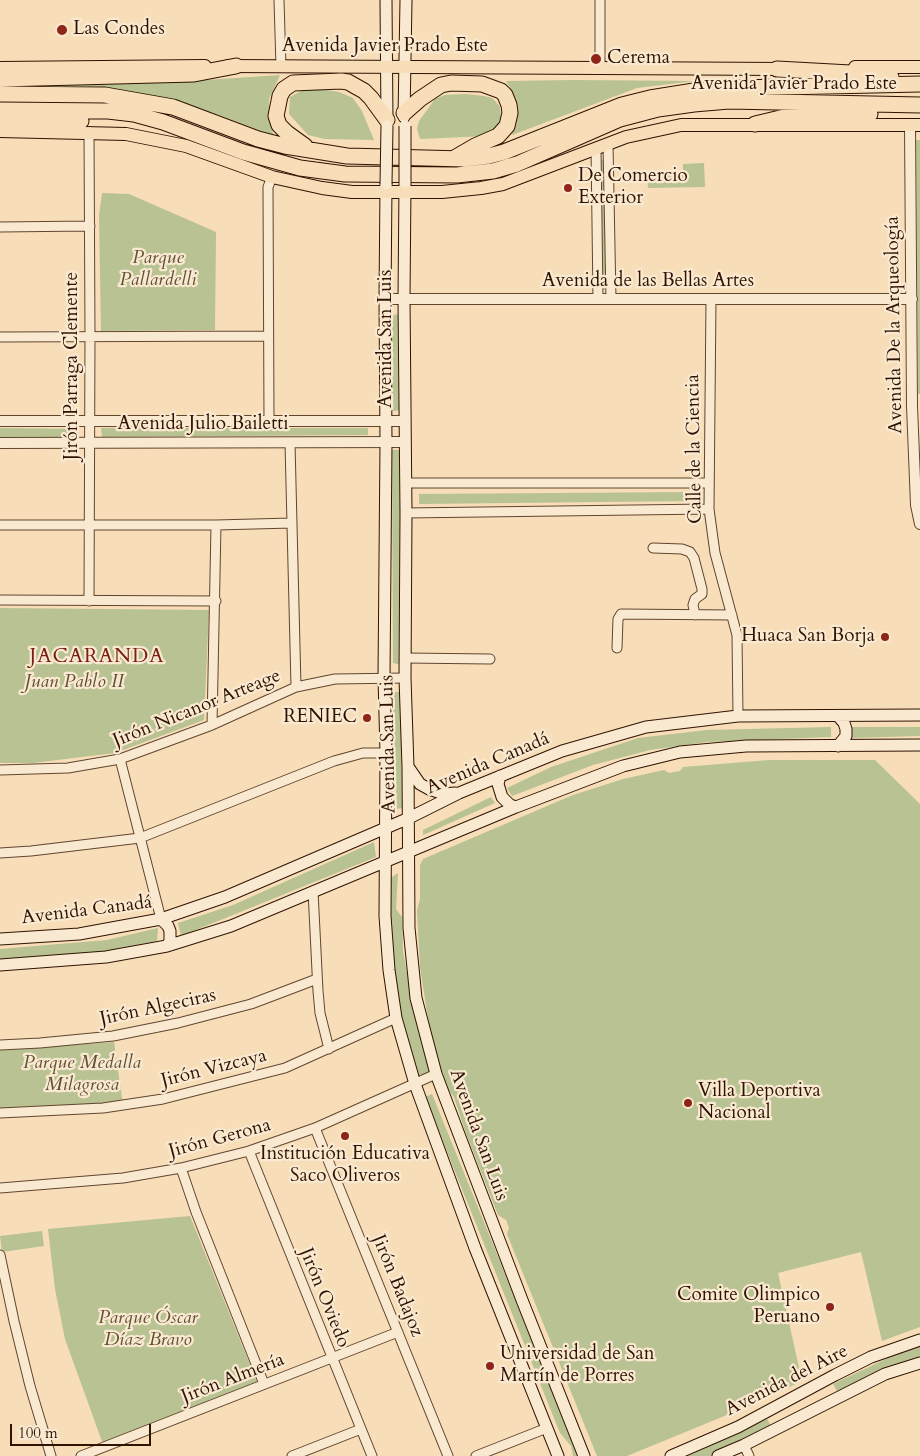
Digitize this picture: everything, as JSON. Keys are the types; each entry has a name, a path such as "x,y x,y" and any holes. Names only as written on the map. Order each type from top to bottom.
{"highway":[{"path":"0,79 194,74 236,66"},
{"path":"778,69 869,74 920,82"},
{"path":"313,151 290,137 279,126 276,116 280,96 284,89 293,84 348,82 371,98 387,123"},
{"name":"Avenida Javier Prado Este","path":"0,94 105,95 120,97 173,107 258,139 285,146 348,156 454,159 489,156 504,152 622,105 650,98 694,91 736,88 920,82"},
{"path":"404,119 420,99 441,85 451,83 482,84 500,91 505,95 509,104 510,113 507,126 498,136 475,146 454,159"},
{"name":"Avenida Javier Prado Este","path":"0,110 134,114 163,122 231,148 300,168 345,174 457,175 493,171 517,164 620,119 658,109 729,101 920,105"},
{"path":"755,124 793,115 917,121"},
{"path":"0,121 91,120 135,122 171,127 197,134"}],"main road":[{"name":"Avenida San Luis","path":"386,0 387,188 384,299 386,828 384,916 389,970 396,1018 415,1084 475,1248 558,1456"},
{"name":"Avenida San Luis","path":"406,0 404,119 405,678 411,962 416,998 436,1074 514,1282 584,1456"},
{"name":"Avenida Javier Prado Este","path":"0,68 236,66 778,69 920,67"},
{"name":"Avenida Javier Prado Este","path":"0,131 126,134 168,141 272,177 322,188 352,192 405,187 447,192 494,186 644,132 681,125 755,124"},
{"name":"Avenida Canadá","path":"0,939 79,934 161,919 225,897 409,818 459,793 562,751 646,727 738,716 920,715"},
{"path":"838,716 846,729 846,736 838,746"},
{"path":"0,966 106,957 167,946 231,926 516,807 623,766 680,752 746,746 920,745"},
{"path":"408,767 417,780 429,789 444,794 459,793"},
{"path":"500,776 498,784 502,797 505,802 516,807"},
{"path":"161,919 170,931 171,936 167,946"},
{"name":"Avenida del Aire","path":"671,1456 738,1427 871,1357 920,1340"},
{"name":"Avenida del Aire","path":"718,1456 744,1445 885,1374 920,1363"},
{"path":"804,1391 814,1409"}],"street":[{"path":"279,0 281,67"},
{"path":"600,0 600,68"},
{"name":"Avenida De la Arqueología","path":"917,121 912,299 912,406 916,513 920,524"},
{"name":"Jirón Parraga Clemente","path":"89,132 89,601"},
{"path":"602,146 611,299"},
{"path":"598,299 602,146"},
{"path":"269,421 268,187 272,177"},
{"path":"0,227 90,226"},
{"name":"Avenida de las Bellas Artes","path":"384,299 912,299"},
{"name":"Calle de la Ciencia","path":"711,299 709,509 715,553 738,635 738,716"},
{"path":"0,337 268,336"},
{"name":"Avenida Julio Bailetti","path":"0,421 405,421"},
{"name":"Avenida Julio Bailetti","path":"0,443 406,442"},
{"path":"290,443 296,687"},
{"path":"406,483 709,483"},
{"path":"406,513 709,509"},
{"path":"0,525 292,523"},
{"path":"212,725 216,601 216,525"},
{"path":"653,548 682,550 690,552 694,558 702,589 702,594 695,599 695,615"},
{"path":"0,600 216,601"},
{"path":"617,648 618,618 622,614 732,615"},
{"path":"405,658 490,659"},
{"name":"Jirón Nicanor Arteage","path":"0,770 68,768 120,759 212,725 296,687 335,679 405,678"},
{"path":"0,853 140,838 334,760 363,753 386,753"},
{"path":"120,759 161,919"},
{"path":"313,891 320,1013 329,1049"},
{"name":"Jirón Algeciras","path":"0,1045 113,1036 178,1024 251,1004 317,979"},
{"name":"Jirón Vizcaya","path":"0,1113 103,1108 163,1099 285,1068 396,1018"},
{"name":"Jirón Gerona","path":"0,1188 123,1178 181,1168 249,1151 315,1128 436,1074"},
{"name":"Jirón Badajoz","path":"315,1128 448,1456"},
{"name":"Jirón Oviedo","path":"249,1151 372,1456"},
{"path":"181,1168 196,1212 264,1384"},
{"path":"0,1254 26,1367 51,1456"},
{"name":"Jirón Almería","path":"81,1456 398,1332"},
{"path":"476,1456 547,1428"},
{"path":"292,1456 361,1429"},
{"path":"744,1445 749,1456"}],"green space":[{"path":"280,75 269,99 269,121 274,136 219,115 124,90 0,86 206,80"},
{"path":"506,81 695,81 637,88 512,135 517,117 517,105"},
{"path":"320,89 339,92 353,98 362,111 374,140 325,139 308,135 289,114 290,97 303,90"},
{"path":"466,94 492,98 496,102 500,107 501,120 499,127 487,136 420,139 417,129 419,121 435,99 445,95"},
{"path":"916,140 920,140 920,394 918,394"},
{"path":"605,159 605,290 601,290 601,160"},
{"path":"704,163 705,187 648,188 647,174 683,173 683,164"},
{"name":"Parque Pallardelli","path":"102,193 129,194 216,232 215,330 101,331 99,215"},
{"path":"401,314 402,410 392,411 392,315"},
{"path":"0,428 78,429 79,437 0,437"},
{"path":"101,428 368,428 368,435 102,437"},
{"path":"392,450 401,450 402,665 393,663"},
{"path":"694,492 694,501 419,504 419,494"},
{"name":"Juan Pablo II","path":"0,608 209,610 204,720 115,753 33,763 0,763"},
{"path":"393,692 401,692 402,808 397,809"},
{"path":"831,727 831,737 707,742 650,750 593,765 512,796 507,788 551,767 638,738 707,730"},
{"path":"852,727 920,727 920,736 852,738"},
{"name":"Villa Deportiva Nacional","path":"769,760 875,760 920,804 920,1327 882,1341 861,1252 778,1273 802,1381 756,1403 627,1456 597,1456 507,1234 509,1228 506,1220 498,1215 465,1131 454,1097 445,1085 429,1025 420,967 417,910 420,899 420,865 423,859 573,795 623,779 664,770 669,773 680,771 683,767"},
{"path":"491,797 495,803 423,835 423,830"},
{"path":"374,842 376,857 181,936 178,923 233,905"},
{"path":"398,873 396,909 402,917 403,951 411,997 431,1072 417,1078 401,1016 393,970 389,879"},
{"path":"158,928 157,941 100,952 0,959 0,949 107,940"},
{"name":"Parque Medalla Milagrosa","path":"114,1042 123,1105 0,1111 0,1050"},
{"path":"432,1094 579,1456 573,1456 571,1446 560,1433 425,1097"},
{"name":"Parque Óscar Díaz Bravo","path":"190,1216 259,1387 104,1447 65,1339 55,1289 48,1229"},
{"path":"42,1231 44,1246 2,1252 0,1236"},
{"path":"920,1347 920,1358 891,1366 837,1391 833,1384 892,1356"},
{"path":"767,1419 771,1426 713,1456 675,1456"}],"place":[{"name":"Las Condes","path":"62,30"},
{"name":"Cerema","path":"596,59"},
{"name":"De Comercio Exterior","path":"568,188"},
{"name":"Huaca San Borja","path":"885,637"},
{"name":"RENIEC","path":"367,718"},
{"name":"Villa Deportiva Nacional","path":"688,1103"},
{"name":"Institución Educativa Saco Oliveros","path":"345,1136"},
{"name":"Comite Olimpico Peruano","path":"830,1307"},
{"name":"Universidad de San Martín de Porres","path":"490,1366"}],"district":[{"name":"JACARANDA","path":"97,657"}]}
